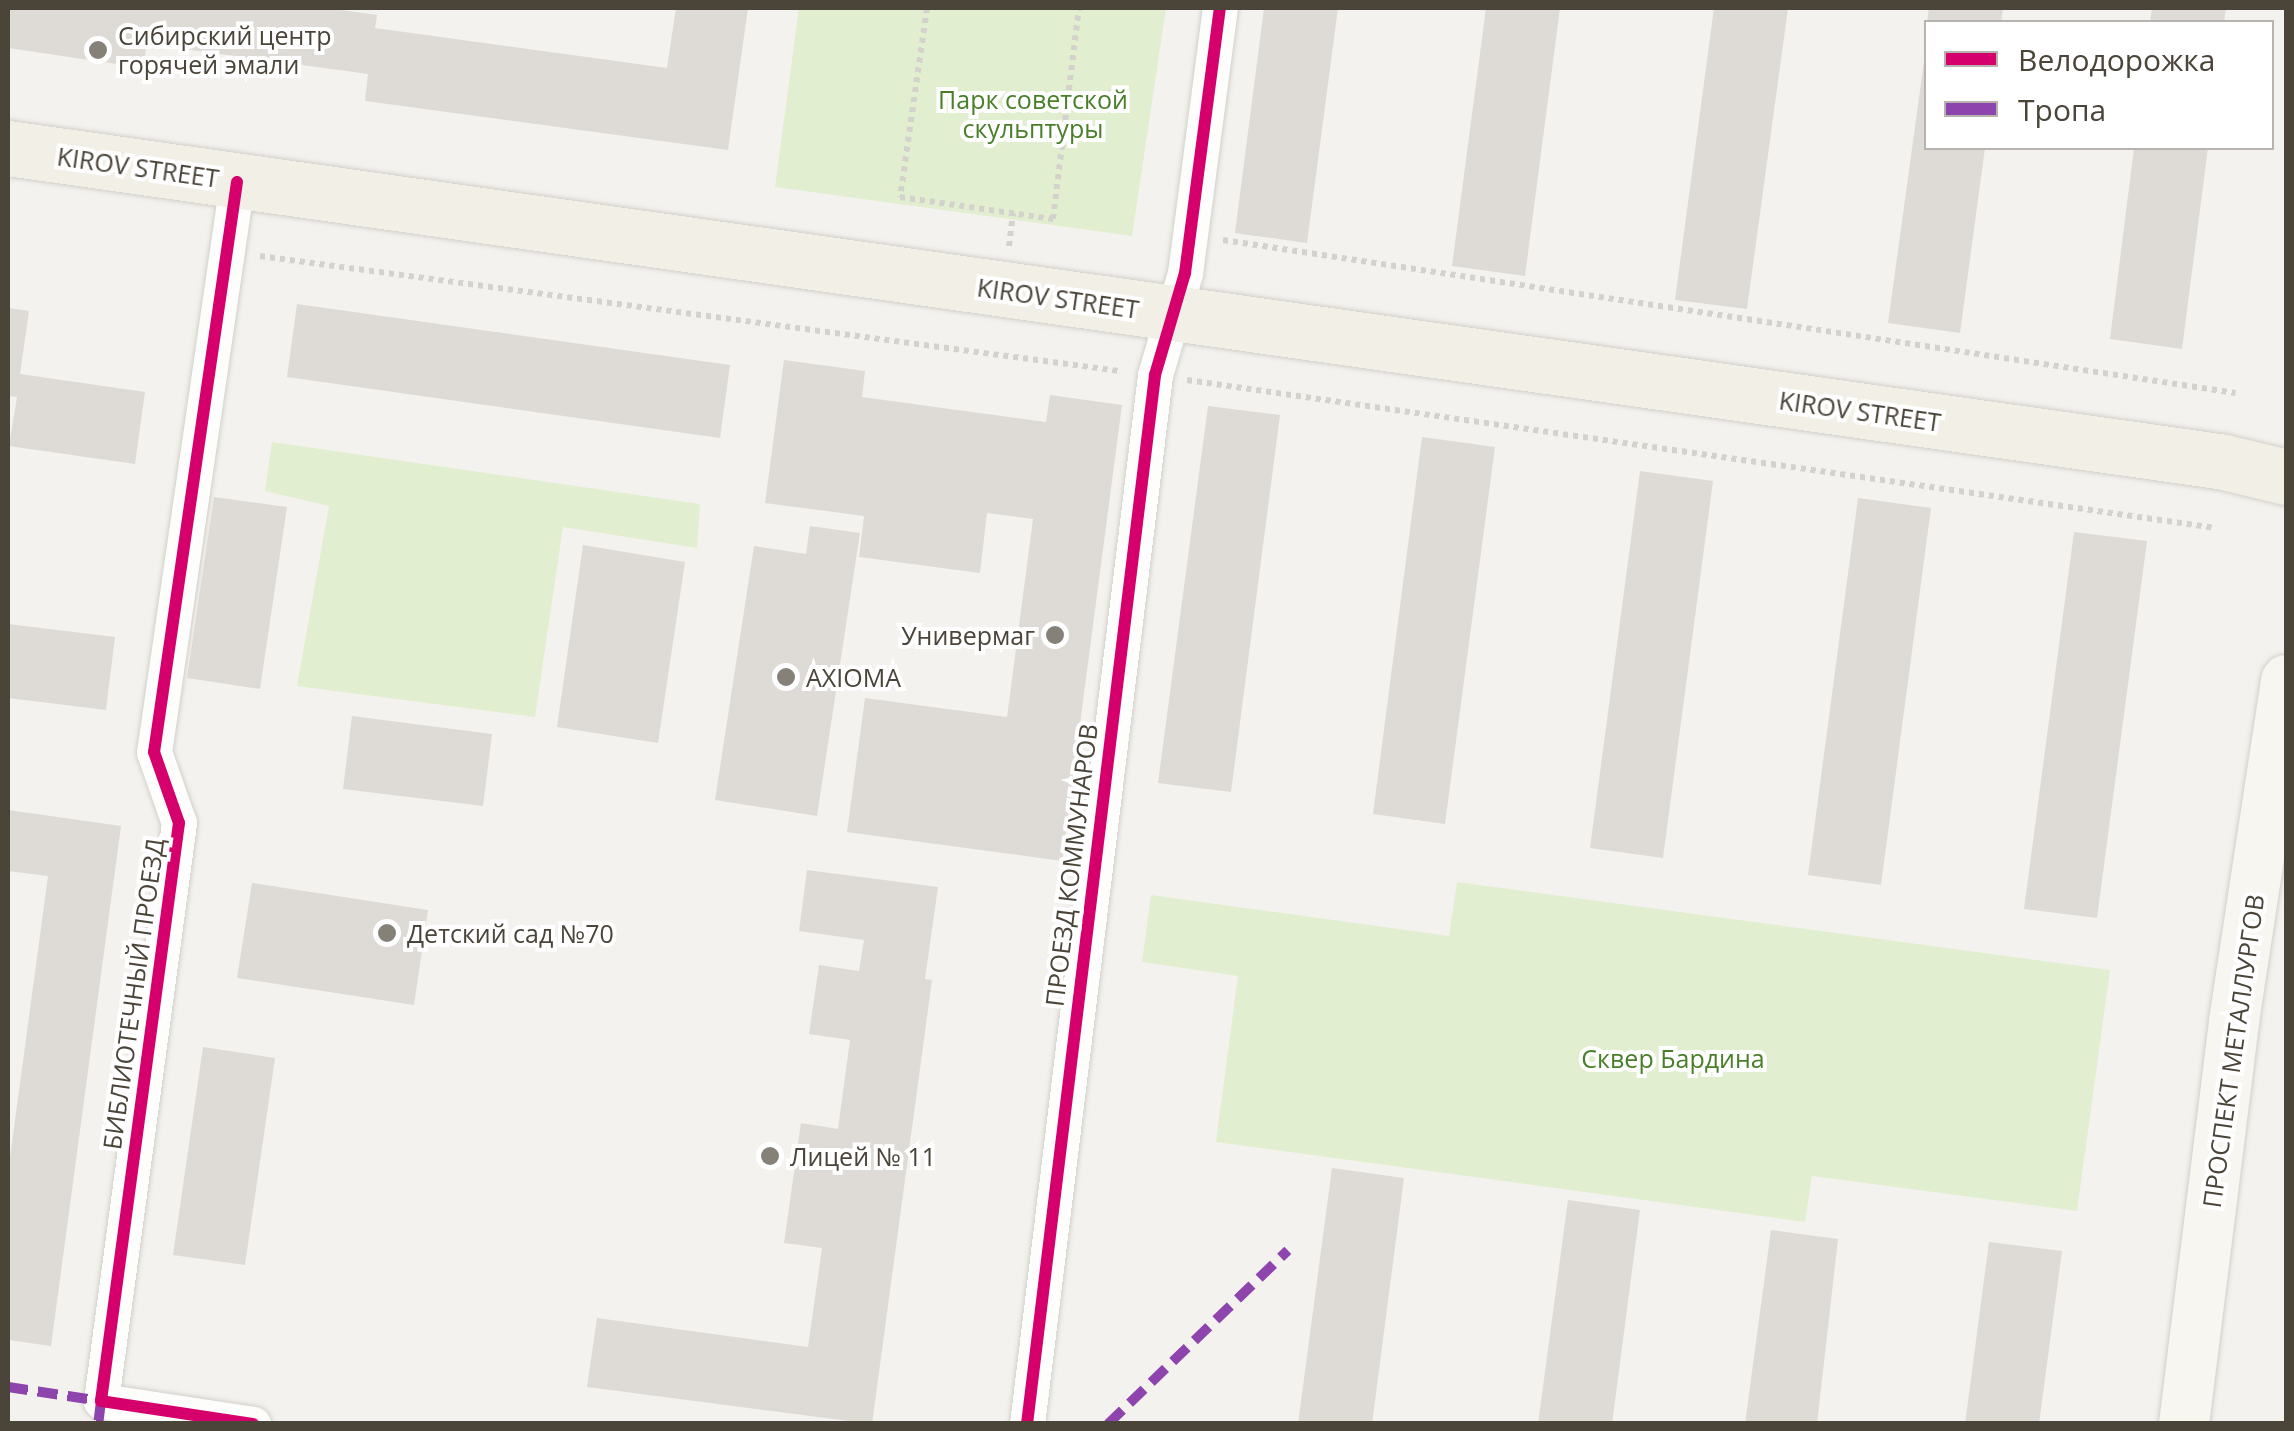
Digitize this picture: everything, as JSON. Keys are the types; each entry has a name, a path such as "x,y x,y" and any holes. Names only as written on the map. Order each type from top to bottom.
{"main road":[{"name":"KIROV STREET","path":"8,148 2205,460 2286,477"},
{"name":"ПРОСПЕКТ МЕТАЛЛУРГОВ","path":"2184,1424 2234,1020 2286,680"}],"street":[{"name":"ПРОЕЗД КОММУНАРОВ","path":"1027,1424 1155,375 1177,315 1191,236 1220,8"},
{"name":"БИБЛИОТЕЧНЫЙ ПРОЕЗД","path":"237,182 154,752 179,824 102,1401 253,1424"}],"path":[{"path":"926,8 900,197 1053,219 1080,8"},
{"path":"1191,236 2236,393"},
{"path":"227,252 1155,375 2215,528"}],"green space":[{"name":"Парк советской скульптуры","path":"799,8 1166,8 1132,236 775,187"},
{"path":"272,442 700,504 697,548 563,527 535,717 297,686 329,506 265,491"},
{"name":"Сквер Бардина","path":"1457,882 2110,970 2077,1211 1812,1176 1805,1222 1216,1142 1238,976 1142,962 1151,895 1449,936"}],"building":[{"path":"8,8 327,8 377,15 375,28 667,68 676,8 748,8 728,150 365,101 368,74 146,44 144,68 8,48"},
{"path":"1264,8 1338,8 1307,243 1235,233"},
{"path":"1486,8 1560,8 1525,276 1452,266"},
{"path":"1714,8 1788,8 1747,309 1675,300"},
{"path":"1929,8 2003,8 2001,20 1927,20"},
{"path":"2152,8 2226,8 2224,20 2150,20"},
{"path":"1924,62 1924,150 1985,150 1960,333 1888,323"},
{"path":"2134,150 2208,150 2182,349 2110,339"},
{"path":"297,304 730,365 720,438 287,377"},
{"path":"8,308 29,311 20,374 145,392 135,464 9,446 17,397 8,396"},
{"name":"Универмаг","path":"784,360 865,371 862,397 1046,422 1050,395 1122,405 1062,861 847,832 865,698 1007,717 1033,519 987,513 980,573 859,557 864,516 765,503"},
{"path":"1208,406 1280,415 1231,792 1158,783"},
{"path":"1422,437 1495,447 1445,824 1373,814"},
{"path":"1640,471 1713,481 1663,858 1590,848"},
{"path":"214,497 287,507 260,689 187,678"},
{"path":"1858,498 1931,508 1881,885 1808,875"},
{"name":"AXIOMA","path":"810,526 860,533 817,816 715,800 754,546 806,554"},
{"path":"2074,532 2147,541 2097,918 2024,909"},
{"path":"583,545 685,562 658,743 557,727"},
{"path":"8,624 115,637 106,710 8,698"},
{"path":"352,716 492,734 483,806 343,789"},
{"path":"8,810 121,826 51,1346 8,1340 8,1172 48,876 8,871"},
{"path":"807,870 938,887 925,979 932,980 872,1424 587,1387 597,1318 808,1347 822,1248 784,1243 801,1123 838,1129 850,1040 809,1034 819,965 859,971 864,940 799,931"},
{"name":"Детский сад №70","path":"252,883 428,910 414,1005 237,978"},
{"path":"203,1047 275,1058 245,1265 173,1255"},
{"path":"1332,1168 1404,1178 1372,1424 1298,1424"},
{"path":"1568,1200 1640,1210 1612,1424 1538,1424"},
{"path":"1771,1230 1838,1239 1817,1424 1745,1424"},
{"path":"1989,1242 2062,1251 2039,1424 1965,1424"}],"marked path":[{"path":"1108,1424 1288,1250"},
{"path":"8,1387 101,1401 98,1424"}],"cycle path":[{"path":"1027,1424 1155,375 1185,273 1220,8"},
{"path":"237,182 154,752 179,823 101,1401 253,1424"}],"place":[{"name":"Сибирский центр горячей эмали","path":"98,50"},
{"name":"Универмаг","path":"1055,635"},
{"name":"AXIOMA","path":"786,677"},
{"name":"Детский сад №70","path":"387,933"},
{"name":"Лицей № 11","path":"770,1156"}]}
